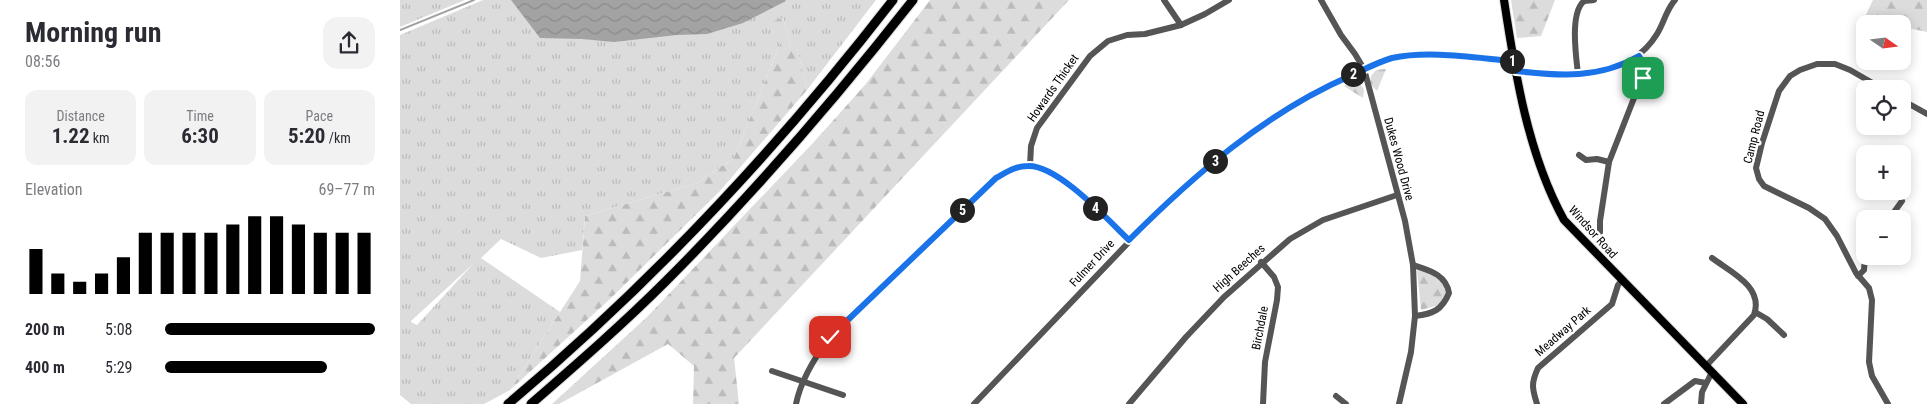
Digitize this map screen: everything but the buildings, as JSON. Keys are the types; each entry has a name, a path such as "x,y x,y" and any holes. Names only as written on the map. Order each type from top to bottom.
{"highway":[{"path":"508,404 575,346 676,249 788,129 894,0"},
{"path":"531,404 597,346 705,241 795,144 913,0"}],"main road":[{"name":"Windsor Road","path":"1504,0 1513,61 1530,132 1550,196 1564,220 1743,404"}],"street":[{"path":"1164,0 1181,25"},
{"name":"Howards Thicket","path":"1030,166 1031,146 1037,128 1090,56 1108,41 1127,35 1145,34 1181,25 1229,0"},
{"path":"1321,0 1341,35 1356,54 1364,69 1392,58 1424,56 1513,61"},
{"path":"1578,74 1574,28 1582,3 1586,0 1594,0"},
{"path":"1516,71 1548,75 1600,72 1614,68 1639,56 1657,34 1670,5 1675,0"},
{"path":"1600,242 1600,220 1609,162 1643,78 1644,64 1639,56"},
{"name":"Camp Road","path":"1867,80 1835,64 1817,64 1790,76 1778,90 1757,161 1757,174 1764,186 1809,208 1826,219 1837,236 1849,262 1871,292 1869,362 1872,376 1888,404"},
{"name":"Dukes Wood Drive","path":"1364,69 1405,221 1412,265 1415,316 1411,352 1400,404"},
{"name":"Fulmer Drive","path":"974,404 1171,198 1206,168 1284,110 1364,69"},
{"path":"1911,105 1927,114"},
{"path":"1579,155 1586,160 1597,159 1609,162"},
{"path":"796,404 803,382 816,356 830,337 996,178 1013,168 1030,166 1045,169 1060,176 1129,240"},
{"name":"High Beeches","path":"1129,404 1186,337 1224,297 1290,239 1323,220 1397,195"},
{"path":"1896,210 1902,202"},
{"path":"1706,366 1755,312 1755,298 1750,287 1736,274 1712,258"},
{"name":"Birchdale","path":"1262,262 1274,277 1278,287 1265,362 1263,404"},
{"path":"1412,265 1438,275 1445,281 1449,293 1440,308 1426,315 1415,316"},
{"path":"1858,276 1864,270 1864,265"},
{"name":"Meadway Park","path":"1537,404 1532,389 1533,379 1538,368 1612,304 1618,285 1622,280"},
{"path":"1755,312 1767,319 1784,335"},
{"path":"772,372 843,395"},
{"path":"1701,404 1702,392 1712,372"},
{"path":"1664,404 1695,381 1706,383"},
{"path":"1336,396 1346,404"}],"green space":[{"path":"400,0 465,0 400,27"},
{"path":"483,0 876,0 807,90 797,47 791,47 783,18 780,44 734,158 697,183 585,216 582,250 541,258 501,239 481,258 560,312 510,390 484,404 411,404 400,395 400,35","holes":["473,264 417,325 411,321"]},
{"path":"930,0 1069,0 734,358 739,404 693,404 694,366 668,344 559,404 552,404 647,317 813,143 865,85"},
{"path":"1511,0 1555,0 1541,36 1517,38"},
{"path":"1873,0 1927,0 1927,32 1911,29 1911,15 1866,15"},
{"path":"783,18 791,47 797,47 807,90 719,192 610,299 510,390 580,281 585,216 697,183 734,158 780,44 774,21"},
{"path":"1386,69 1377,91 1370,84 1371,76 1376,70"},
{"path":"1350,82 1360,83 1364,90 1363,98 1344,86"},
{"path":"1423,268 1439,278 1446,290 1443,304 1421,310 1417,271"}],"water":[{"path":"511,0 786,1 743,23 707,34 677,35 614,42 540,38"}],"waterway":[{"path":"400,30 474,0"}],"route":[{"path":"830,337 996,178 1013,168 1030,166 1045,169 1060,176 1129,240 1171,198 1206,168 1284,110 1328,86 1392,58 1424,56 1513,61 1516,71 1548,75 1600,72 1614,68 1639,56 1644,64 1643,78"}]}
